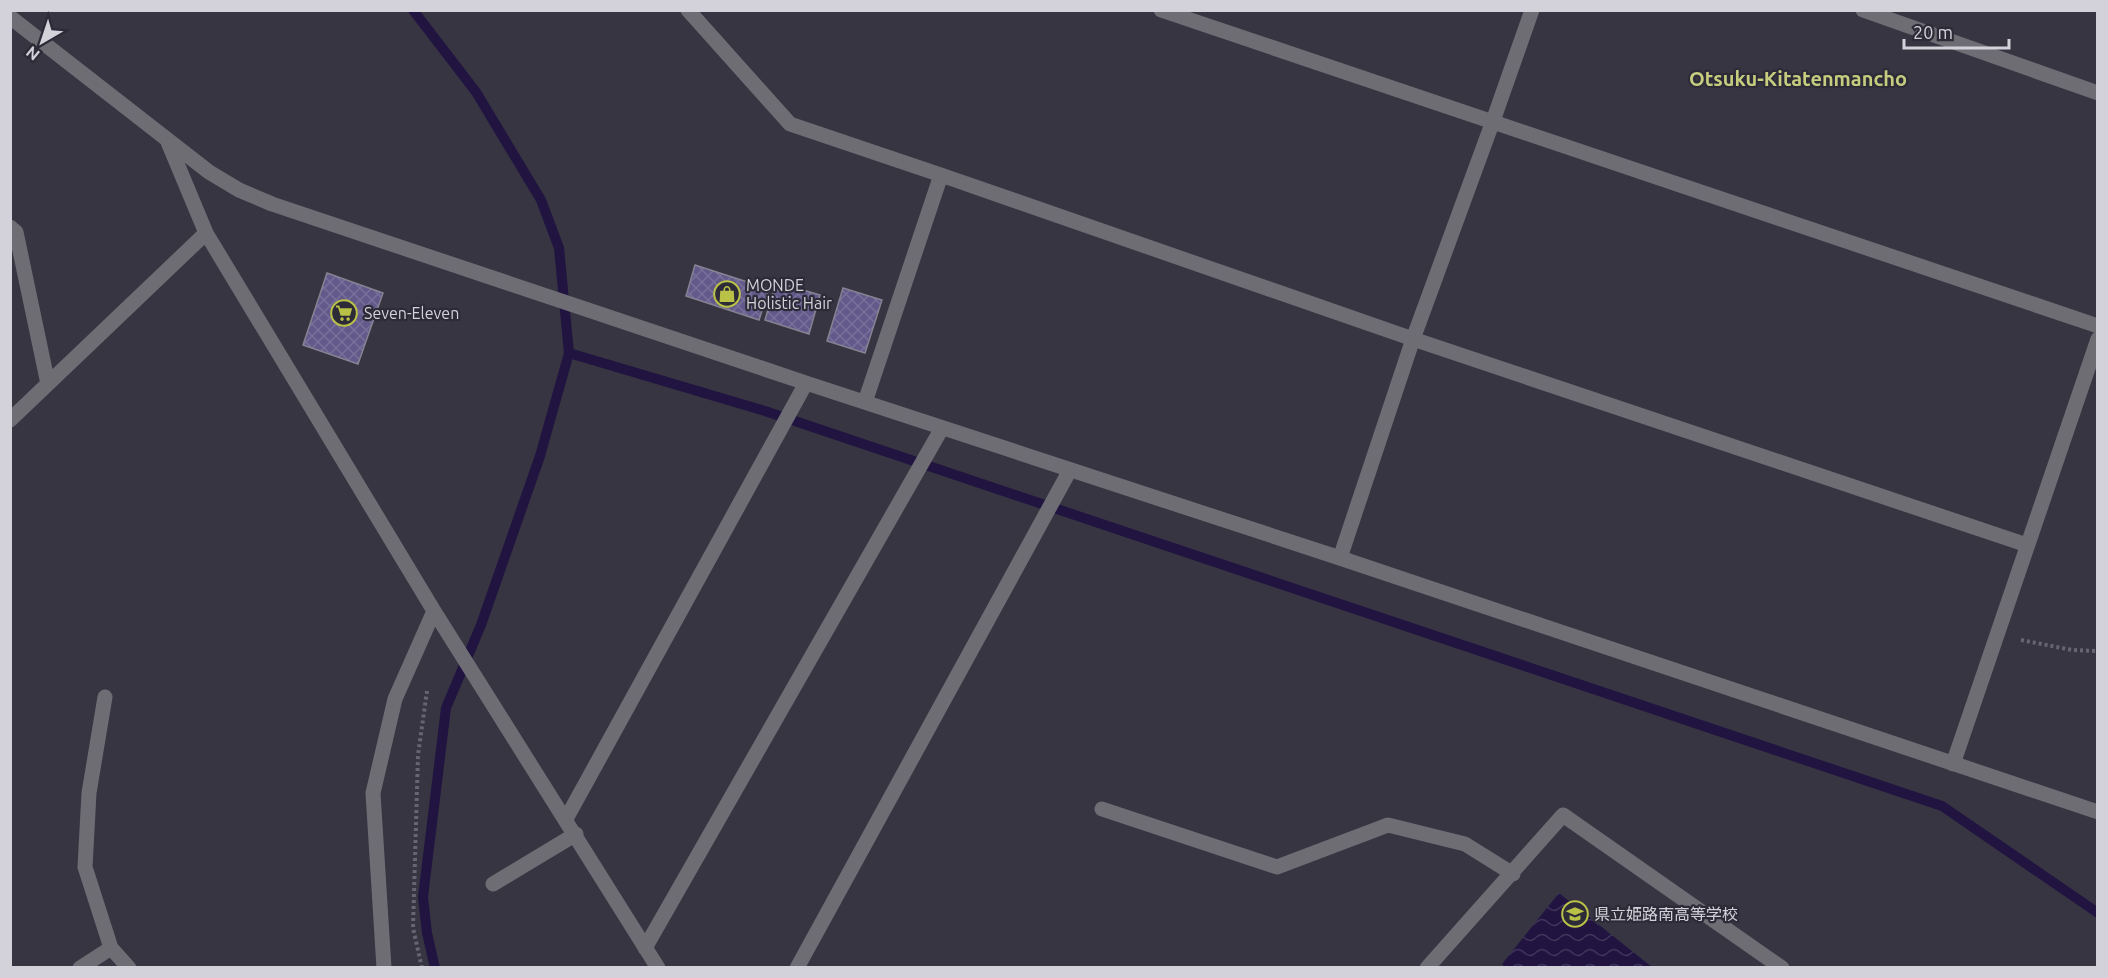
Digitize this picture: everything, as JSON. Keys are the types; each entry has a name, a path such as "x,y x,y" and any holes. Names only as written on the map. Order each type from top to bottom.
{"street":[{"path":"688,10 790,124 1413,339 2027,545"},
{"path":"1161,10 2097,326"},
{"path":"1340,558 1413,339 1532,10"},
{"path":"1863,10 2097,93"},
{"path":"10,17 168,142 210,172 239,190 272,204 2097,812"},
{"path":"168,142 206,232 434,611 576,834 657,968"},
{"path":"865,402 941,175"},
{"path":"10,227 16,232 48,384"},
{"path":"10,420 206,232"},
{"path":"1953,764 2097,339"},
{"path":"566,819 806,383"},
{"path":"645,948 942,428"},
{"path":"797,968 1070,470"},
{"path":"384,968 373,793 394,699 434,611"},
{"path":"105,697 89,793 85,867 111,948 129,968"},
{"path":"1101,809 1277,867 1388,825 1465,844 1513,874"},
{"path":"1427,968 1513,874 1563,815 1782,968"},
{"path":"493,884 576,834"},
{"path":"80,968 111,948"}],"path":[{"path":"1997,635 2072,650 2097,651"},
{"path":"415,650 428,693 418,755 413,917 413,928 423,968"}],"water":[{"path":"1559,893 1652,967 1506,968 1502,964"}],"building":[{"path":"695,265 769,289 759,320 686,296"},
{"path":"327,273 383,293 358,364 303,345"},
{"path":"776,282 820,295 809,334 765,320"},
{"path":"843,288 882,300 865,353 827,341"}],"waterway":[{"path":"413,10 476,92 541,200 559,248 569,353 540,456 481,625 446,708 423,897 427,933 435,968"},
{"path":"569,353 765,411 1942,806 2098,913"}],"place":[{"name":"MONDE Holistic Hair","path":"727,294"},
{"name":"Seven-Eleven","path":"344,313"},
{"name":"県立姫路南高等学校","path":"1575,914"}],"district":[{"name":"Otsuku-Kitatenmancho","path":"1798,79"}]}
